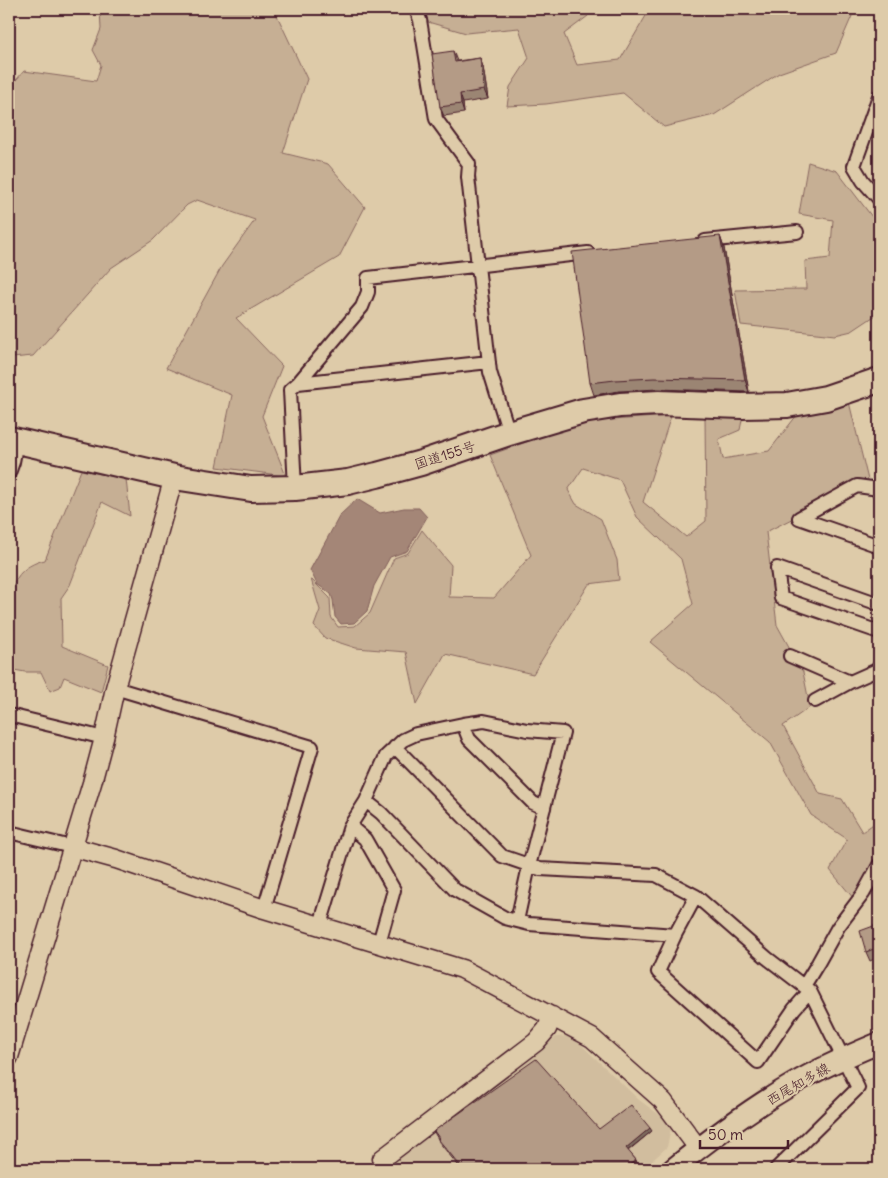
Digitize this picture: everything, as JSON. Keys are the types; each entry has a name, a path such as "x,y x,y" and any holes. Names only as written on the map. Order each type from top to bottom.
{"highway":[{"name":"国道155号","path":"13,440 174,478 250,489 294,488 348,482 377,475 421,463 509,433 583,411 620,405 659,403 787,405 826,398 879,380"}],"main road":[{"name":"西尾知多線","path":"673,1169 730,1125 792,1084 879,1042"}],"street":[{"path":"416,9 420,20 436,119 469,164 468,177 490,372 509,433"},
{"path":"879,96 854,166 879,200"},
{"path":"688,243 797,232"},
{"path":"294,488 290,390 362,307 368,292 368,278 600,252"},
{"path":"298,383 489,362"},
{"path":"9,473 13,462 13,440"},
{"path":"9,1057 104,738 115,688 174,478"},
{"path":"879,489 858,486 799,518 879,546"},
{"path":"879,604 777,568 781,598 879,632"},
{"path":"790,656 850,682"},
{"path":"815,701 879,668"},
{"path":"115,688 312,747 264,909"},
{"path":"9,715 104,738"},
{"path":"320,925 350,826 366,801 386,756 403,740 416,734 484,721 527,730 563,733 517,921"},
{"path":"463,724 469,739 533,804 544,808"},
{"path":"395,747 502,856 540,869 656,875 696,896 767,958 807,988 858,1088 776,1169"},
{"path":"366,801 381,813 455,890 505,918 529,924 675,935"},
{"path":"350,826 366,839 394,890 379,943"},
{"path":"9,832 116,859 264,909 462,969 592,1038 663,1101 698,1148"},
{"path":"696,896 658,972 758,1062 807,988 818,963 838,927 863,894 879,865"},
{"path":"382,1159 536,1042 547,1029 552,1016"}],"shaded area":[{"path":"100,9 274,9 307,79 283,153 328,164 365,207 339,257 236,318 282,366 262,416 286,476 217,467 232,395 166,368 222,266 255,220 197,200 187,205 153,240 111,268 33,356 9,357 9,88 24,71 96,81 101,65 93,50 101,29"},
{"path":"424,9 583,9 588,16 564,34 577,65 620,60 650,9 855,9 836,53 779,73 714,115 664,127 623,93 546,104 507,106 510,87 529,58 519,28 466,33 428,22"},
{"path":"808,162 837,171 879,226 879,313 852,331 835,335 741,325 735,290 806,289 805,261 830,258 833,220 799,214"},
{"path":"849,402 868,480 766,532 777,625 803,672 810,707 783,726 820,794 842,799 862,832 879,820 879,882 867,881 854,899 830,870 847,839 811,815 770,742 650,642 693,604 681,559 637,517 620,480 583,468 568,490 576,504 601,519 617,560 619,580 589,584 533,674 445,654 417,704 406,652 356,648 325,638 314,626 320,610 311,579 330,598 331,617 338,627 355,626 370,613 394,558 408,553 422,530 451,565 449,597 494,598 531,555 490,455 582,422 671,416 643,502 686,537 706,521 705,416 743,415 740,430 719,439 723,459 769,451 797,415"},
{"path":"81,470 126,479 130,516 102,502 70,585 61,598 62,646 108,665 101,692 64,677 60,687 50,691 41,672 9,669 8,622 10,597 13,586 22,571 33,564 45,560"},
{"path":"357,499 380,513 404,508 419,508 427,517 407,551 390,557 374,586 367,611 354,623 341,624 335,617 331,594 317,584 310,570 340,515"},
{"path":"572,1036 639,1100 672,1124 667,1147 643,1169 386,1169 556,1037"}],"building":[{"path":"453,51 455,62 480,58 484,90 460,94 461,104 440,107 432,54"},
{"path":"720,236 745,380 654,378 590,383 572,252"},
{"path":"879,924 879,947 866,952 860,931"},
{"path":"536,1059 599,1129 631,1105 650,1128 626,1148 636,1160 624,1169 463,1169 438,1139 434,1131"}]}
